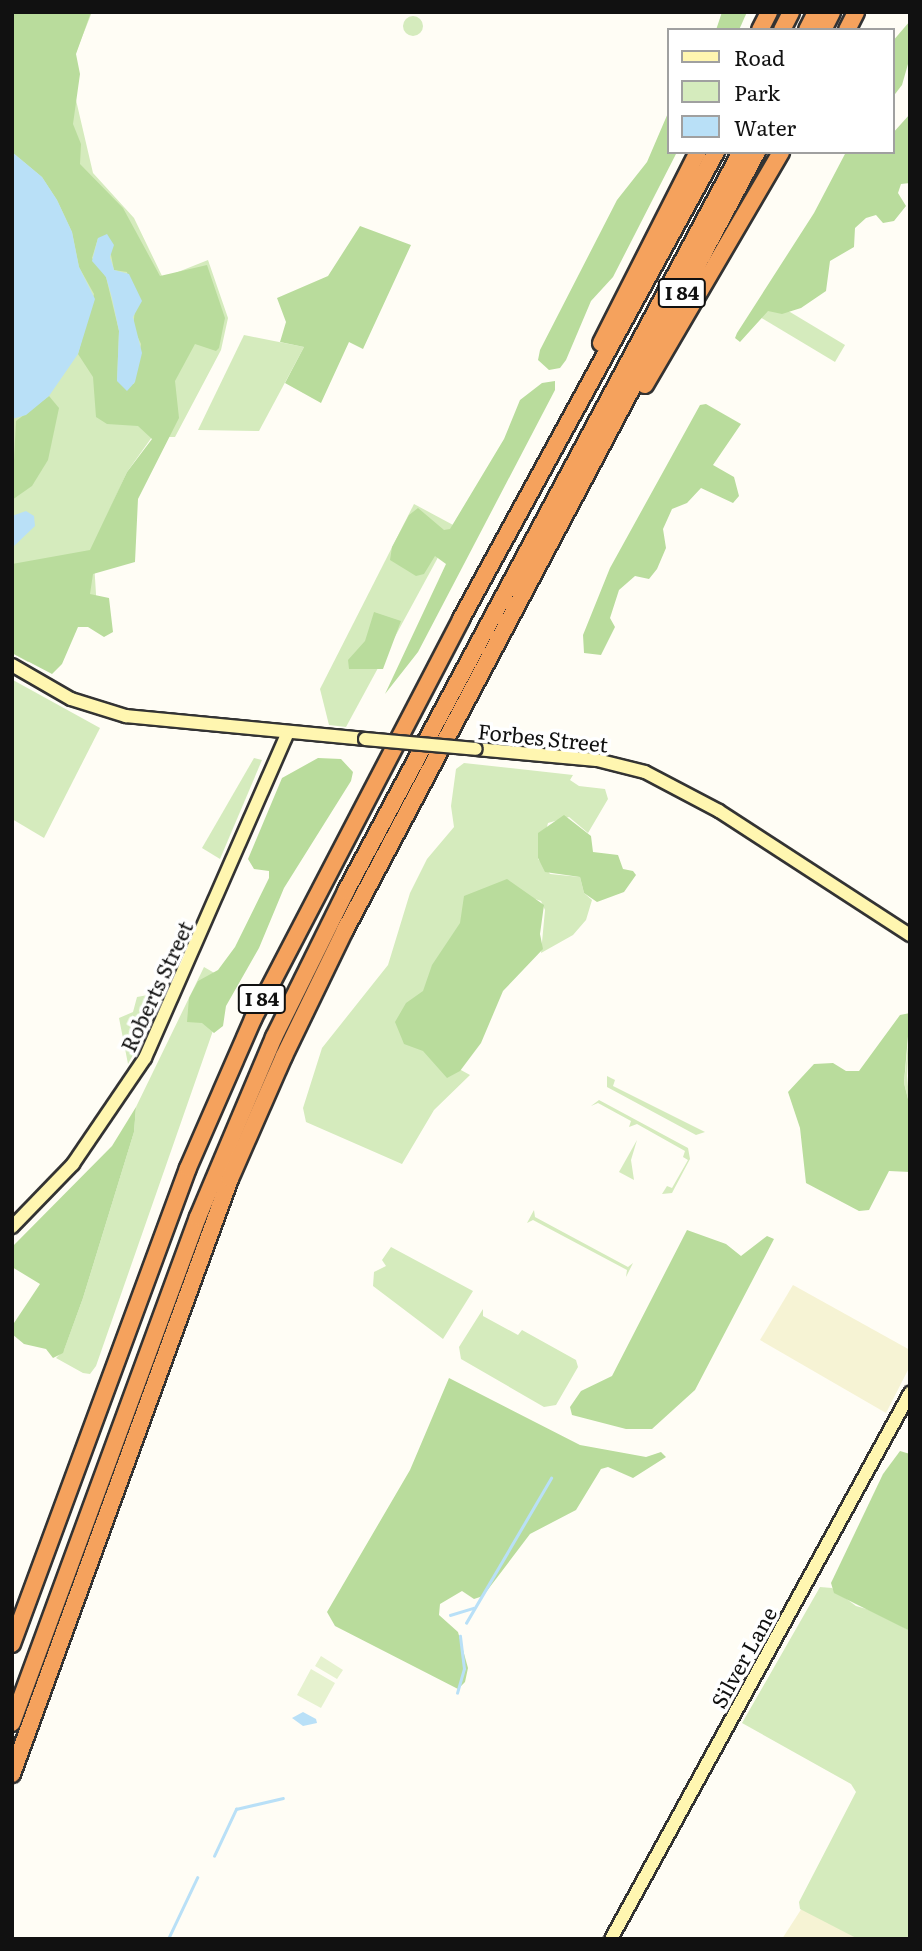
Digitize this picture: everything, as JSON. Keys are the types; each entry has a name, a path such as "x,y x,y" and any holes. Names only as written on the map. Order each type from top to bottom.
{"highway":[{"path":"761,28 769,12"},
{"path":"783,28 791,12"},
{"path":"797,28 805,12"},
{"path":"808,28 816,12"},
{"path":"824,28 832,12"},
{"path":"848,28 856,12"},
{"path":"589,388 600,345 697,154"},
{"name":"I 84","path":"12,1644 184,1178 241,1045 331,864 715,154"},
{"path":"599,369 647,298 728,154"},
{"path":"12,1698 199,1192 271,1023 728,154"},
{"path":"12,1723 198,1217 274,1037 341,902 740,154"},
{"name":"I 84","path":"12,1774 260,1108 337,946 756,154"},
{"path":"607,434 643,389 780,154"}],"main road":[{"name":"Forbes Street","path":"12,665 71,699 126,716 597,760 645,772 707,804 910,935"},
{"name":"Roberts Street","path":"12,1227 73,1164 145,1058 288,733"},
{"name":"Silver Lane","path":"611,1939 910,1393"}],"shaded area":[{"path":"793,1285 910,1350 910,1366 886,1413 760,1340"},
{"path":"802,1908 812,1912 858,1939 782,1939"}],"green space":[{"path":"12,12 92,12 69,70 93,173 134,218 163,278 208,260 228,318 221,350 175,437 152,437 127,472 93,546 98,626 77,614 28,662 12,653"},
{"path":"12,12 91,12 76,54 80,74 73,124 81,144 80,164 123,208 160,276 207,265 225,318 219,348 216,351 195,344 175,381 179,418 138,499 135,562 93,574 90,594 109,598 113,632 104,637 88,627 78,627 62,664 52,674 12,653 12,564 90,550 127,472 152,439 138,426 107,424 96,417 93,377 78,354 94,294 79,267 72,232 57,200 42,177 12,152","holes":["98,238 111,255 114,270 127,272 135,310 133,327 141,344 134,384 117,381 119,331 106,277 92,258"]},
{"path":"722,12 747,12 740,28 717,28"},
{"path":"413,16 420,19 423,26 420,33 413,36 406,33 403,26 406,19"},
{"path":"910,21 910,57 902,85 894,95 894,40"},
{"path":"910,114 910,183 901,184 898,193 906,206 894,221 883,223 876,215 866,218 855,228 854,247 830,261 826,291 801,308 782,314 768,311 740,342 735,338 737,333 814,213 845,154 894,154 894,132"},
{"path":"666,118 666,154 676,154 613,277 591,301 566,360 560,368 549,370 538,360 540,350 617,200 647,162"},
{"path":"360,226 411,245 363,349 349,342 321,403 285,383 304,347 280,342 286,322 277,298 328,276"},
{"path":"765,297 845,345 835,362 755,314"},
{"path":"244,335 304,347 259,431 198,430"},
{"path":"555,381 555,390 418,652 385,694 446,564 435,556 424,574 416,576 390,560 392,547 409,515 418,508 444,530 450,529 504,439 520,400 542,383"},
{"path":"49,396 59,408 48,460 32,486 12,500 16,421"},
{"path":"706,404 741,424 713,465 734,477 739,496 733,503 701,488 687,503 672,509 663,529 666,548 657,569 649,579 635,576 619,590 610,618 615,627 601,655 584,653 583,635 610,568 700,405"},
{"path":"414,504 455,526 346,727 329,725 320,689"},
{"path":"374,612 401,621 383,669 349,669 348,660 365,641"},
{"path":"13,680 100,728 44,838 12,819"},
{"path":"254,758 262,760 220,859 202,848"},
{"path":"318,758 341,759 353,772 351,781 284,888 259,948 226,1006 223,1026 214,1033 202,1023 187,1022 189,998 198,981 218,970 235,947 269,878 269,871 254,869 248,859 282,778"},
{"path":"464,763 573,775 570,780 579,786 605,789 608,799 588,833 569,817 548,823 538,859 550,874 580,877 584,893 592,900 586,920 573,935 541,953 545,910 541,901 526,896 516,886 430,1053 470,1075 434,1110 402,1164 306,1122 303,1108 322,1048 388,965 410,893 427,859 454,827 451,806 456,769"},
{"path":"564,815 591,836 593,852 618,855 623,869 633,871 636,875 624,892 597,902 584,893 580,877 545,872 538,858 538,833"},
{"path":"507,879 544,905 540,934 543,949 503,991 481,1043 460,1071 447,1078 423,1051 404,1044 395,1022 406,1003 423,991 432,965 460,923 464,896"},
{"path":"204,967 230,982 96,1366 90,1374 83,1373 56,1358 64,1350 83,1298 134,1132 136,1107"},
{"path":"164,992 128,1064 119,1018 133,1012 137,997"},
{"path":"910,1013 904,1083 910,1107 910,1172 889,1171 869,1210 859,1211 806,1183 800,1128 788,1092 814,1064 833,1063 846,1071 859,1071 900,1015"},
{"path":"910,1024 907,1076 910,1107 904,1083"},
{"path":"607,1076 615,1080 613,1086 705,1132 696,1135 607,1087"},
{"path":"599,1100 688,1148 690,1159 672,1193 662,1194 667,1186 672,1188 688,1160 683,1157 685,1151 637,1124 629,1127 631,1121 598,1103 591,1106"},
{"path":"136,1107 134,1132 83,1298 63,1353 53,1358 46,1349 24,1344 12,1334 12,1326 40,1284 12,1267 12,1247 112,1146"},
{"path":"637,1140 631,1160 634,1180 619,1172"},
{"path":"534,1210 535,1217 628,1267 633,1263 626,1277 627,1270 533,1220 527,1223"},
{"path":"687,1230 726,1244 741,1256 767,1236 774,1239 695,1390 652,1429 626,1429 572,1415 570,1407 581,1391 612,1376"},
{"path":"391,1247 473,1291 443,1339 373,1286 374,1272 386,1266 382,1260"},
{"path":"483,1309 483,1316 518,1335 522,1330 576,1360 578,1367 556,1405 544,1407 461,1359 459,1347"},
{"path":"449,1378 580,1445 646,1457 661,1452 666,1457 633,1478 608,1467 601,1469 576,1510 530,1534 483,1596 474,1599 462,1591 440,1604 439,1615 458,1632 468,1668 465,1682 458,1689 335,1626 327,1612 410,1470"},
{"path":"900,1451 910,1454 910,1631 834,1593 831,1583 883,1474"},
{"path":"820,1587 832,1588 856,1606 877,1612 910,1631 910,1939 858,1939 800,1909 799,1902 856,1792 851,1784 742,1723"},
{"path":"321,1656 343,1670 337,1679 315,1666"},
{"path":"311,1669 335,1683 321,1708 297,1695"}],"water":[{"path":"12,152 42,177 57,200 72,232 79,267 95,299 78,354 49,396 26,415 12,419"},
{"path":"107,234 114,245 110,257 114,270 129,274 142,301 133,317 142,353 135,382 127,391 117,381 119,331 112,298 106,277 92,261 98,238"},
{"path":"26,511 34,516 35,526 12,548 12,516"},
{"path":"303,1712 316,1719 317,1723 303,1726 292,1718"}],"waterway":[{"path":"466,1623 551,1478"},
{"path":"450,1615 473,1608"},
{"path":"457,1693 464,1669 460,1636"},
{"path":"214,1856 236,1809 283,1798"},
{"path":"168,1939 197,1878"}]}
